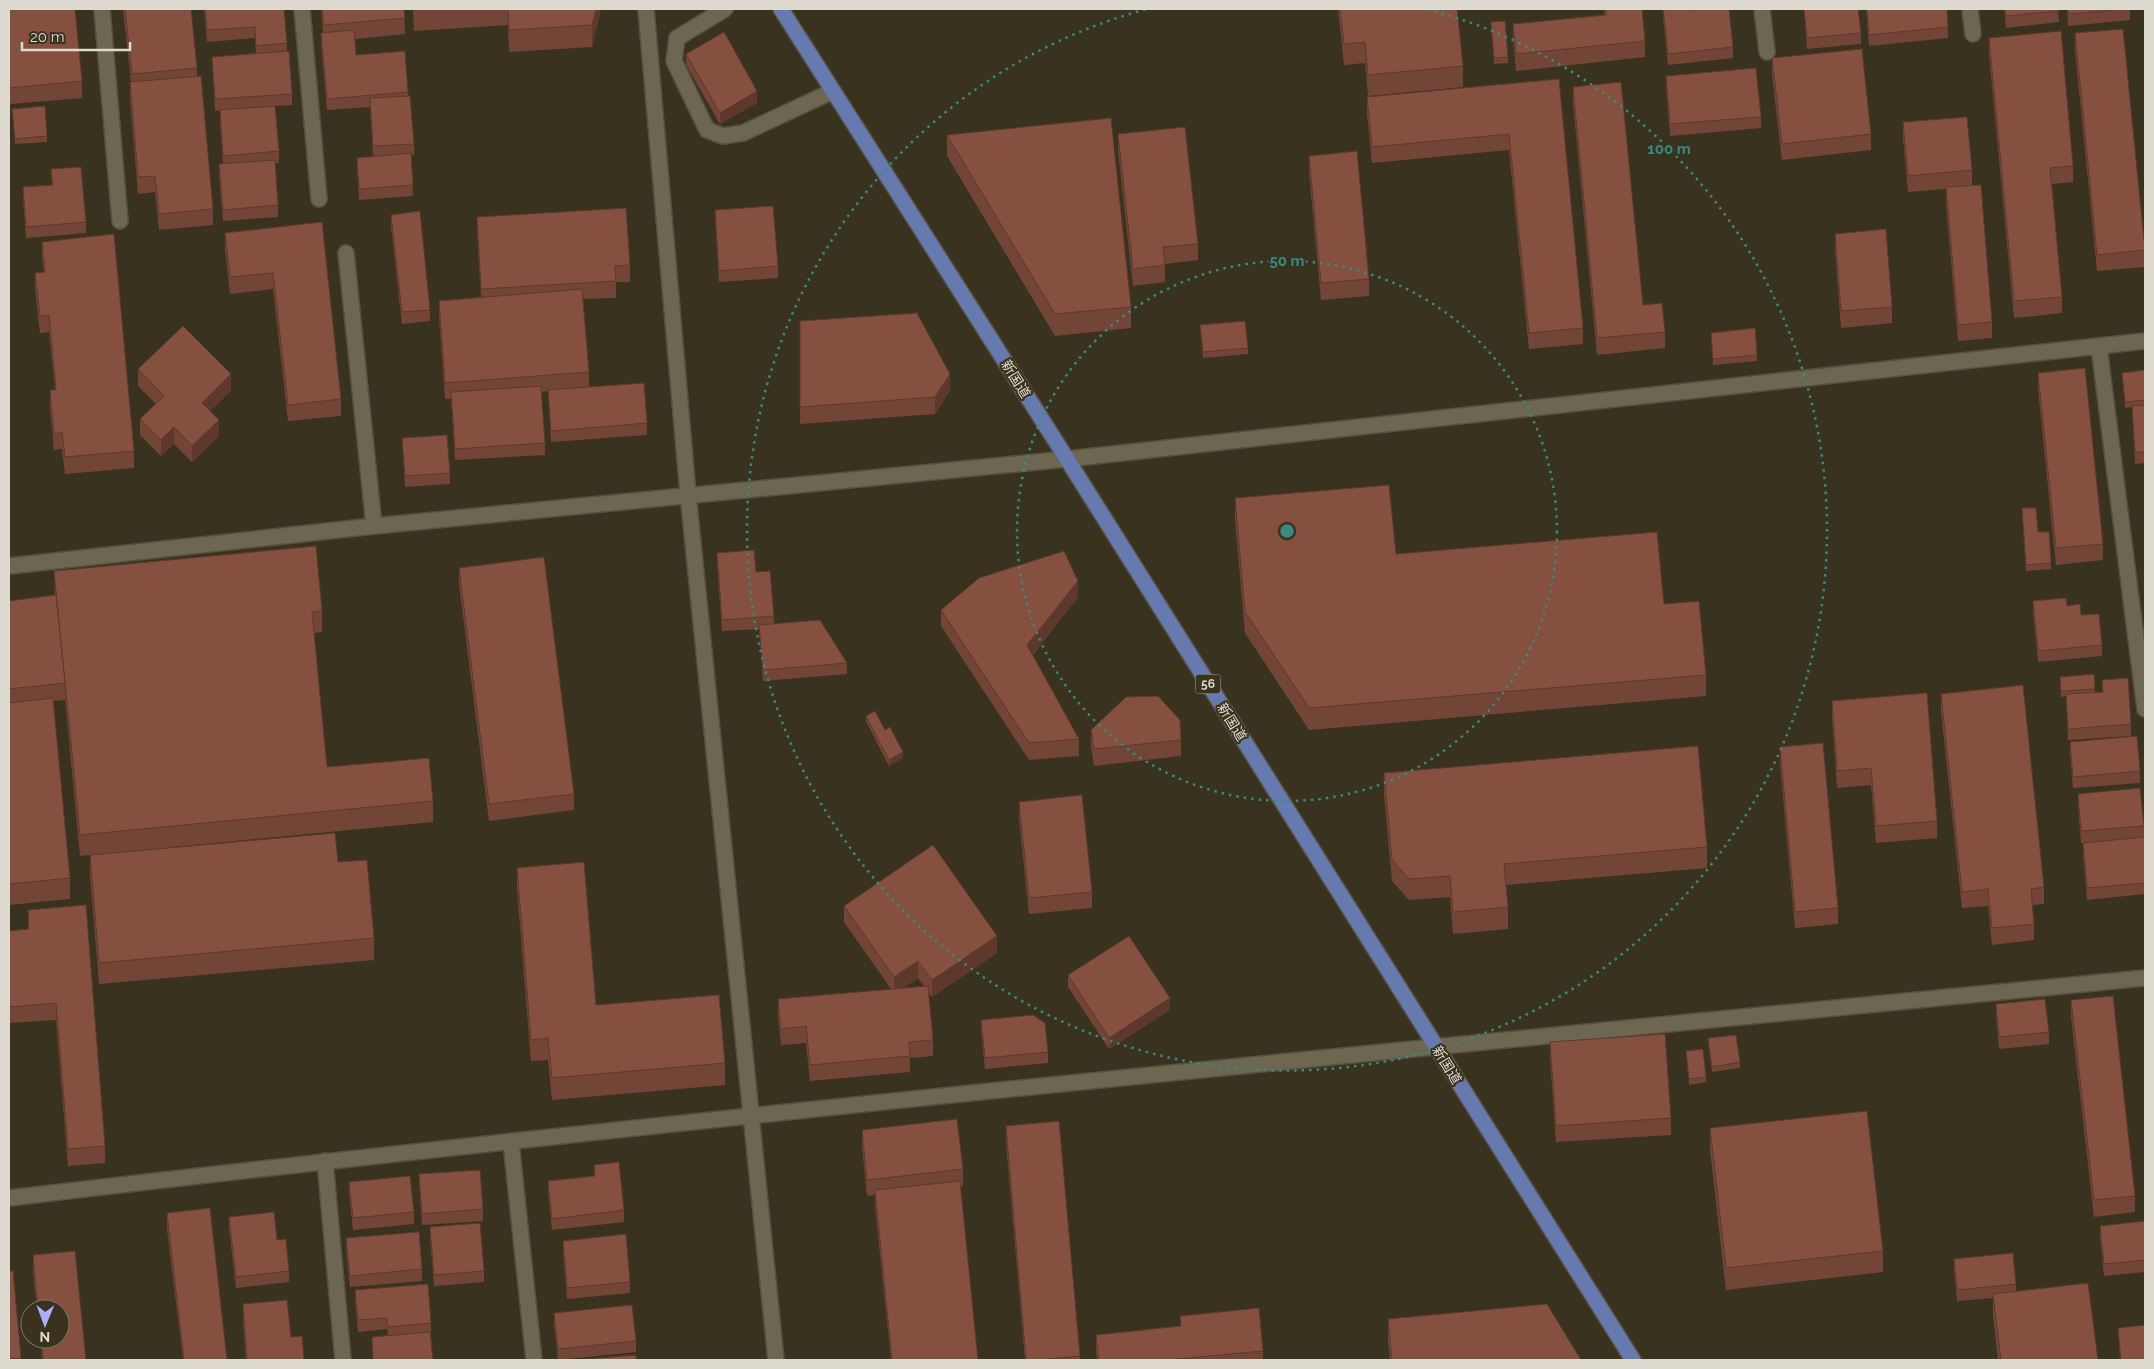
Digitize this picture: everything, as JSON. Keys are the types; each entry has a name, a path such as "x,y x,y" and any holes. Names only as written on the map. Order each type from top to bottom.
{"main road":[{"name":"新国道","path":"781,9 1067,459 1633,1360"}],"street":[{"path":"102,9 120,220"},
{"path":"302,9 318,199"},
{"path":"646,9 688,494 776,1360"},
{"path":"725,9 677,38 674,61 707,130 723,136 743,133 833,91"},
{"path":"1762,9 1767,52"},
{"path":"1970,9 1973,34"},
{"path":"346,253 374,526"},
{"path":"9,566 688,494 1067,459 2145,341"},
{"path":"2099,347 2145,709"},
{"path":"9,1198 325,1161 1435,1046 2145,978"},
{"path":"511,1142 534,1360"},
{"path":"325,1161 343,1360"}],"building":[{"path":"9,9 75,9 82,81 10,88"},
{"path":"125,9 191,9 197,68 132,74"},
{"path":"205,9 284,9 287,43 256,46 255,27 207,30"},
{"path":"322,9 404,9 405,18 324,25"},
{"path":"508,9 596,9 592,25 509,30"},
{"path":"1340,9 1457,9 1463,66 1368,75 1365,42 1344,44"},
{"path":"1605,9 1642,9 1645,41 1516,54 1513,24 1606,15"},
{"path":"1663,9 1729,9 1733,47 1668,54"},
{"path":"1804,9 1858,9 1861,33 1807,38"},
{"path":"1867,9 1947,9 1948,27 1869,35"},
{"path":"2005,9 2058,9 2059,11 2006,16"},
{"path":"2068,9 2124,9 2068,14"},
{"path":"1505,21 1508,57 1494,58 1491,22"},
{"path":"2123,29 2145,250 2097,255 2075,33"},
{"path":"354,30 356,55 405,51 408,92 327,99 321,33"},
{"path":"2061,31 2073,166 2050,168 2062,297 2014,301 1989,38"},
{"path":"724,32 757,91 720,113 686,54"},
{"path":"1862,49 1871,134 1782,144 1772,58"},
{"path":"289,51 292,94 215,99 212,57"},
{"path":"1756,68 1761,117 1670,124 1666,76"},
{"path":"201,76 213,209 159,214 155,176 138,177 130,82"},
{"path":"1559,79 1583,328 1529,333 1509,134 1372,147 1367,97"},
{"path":"1621,82 1643,305 1662,303 1665,332 1597,338 1573,87"},
{"path":"410,96 414,144 373,146 370,98"},
{"path":"45,106 47,136 15,139 12,109"},
{"path":"275,106 279,151 223,156 220,110"},
{"path":"1967,117 1972,170 1908,176 1903,122"},
{"path":"1111,118 1131,307 1055,314 947,135"},
{"path":"1185,127 1198,244 1163,247 1165,265 1133,269 1118,134"},
{"path":"1357,151 1369,279 1321,283 1309,156"},
{"path":"411,153 413,185 359,189 357,158"},
{"path":"275,160 278,205 223,210 219,164"},
{"path":"81,167 86,222 26,227 23,187 53,185 51,169"},
{"path":"1981,185 1992,322 1958,325 1946,187"},
{"path":"773,206 778,266 719,271 715,210"},
{"path":"626,208 630,265 615,266 616,281 481,289 477,217"},
{"path":"420,211 430,310 402,312 391,215"},
{"path":"322,222 341,399 288,405 273,273 230,277 225,233"},
{"path":"1886,229 1892,307 1841,311 1835,234"},
{"path":"114,234 134,451 65,457 62,432 54,434 50,390 56,390 49,315 40,316 35,273 45,272 42,242"},
{"path":"582,289 589,372 445,383 439,301"},
{"path":"917,313 950,374 935,397 800,407 800,321"},
{"path":"1245,321 1248,348 1203,352 1200,325"},
{"path":"183,326 231,374 202,403 219,420 192,446 174,427 161,440 140,419 164,396 138,369"},
{"path":"1755,328 1757,355 1713,359 1711,333"},
{"path":"2085,368 2103,544 2056,548 2038,373"},
{"path":"2145,370 2145,400 2125,402 2122,373"},
{"path":"644,383 647,423 551,431 548,390"},
{"path":"541,386 545,443 455,449 451,392"},
{"path":"2145,405 2145,452 2135,452 2132,406"},
{"path":"447,435 450,473 405,476 402,438"},
{"path":"1389,485 1396,554 1657,532 1664,604 1699,601 1706,675 1309,708 1245,612 1235,498"},
{"path":"2022,508 2036,508 2038,532 2049,532 2051,563 2026,565"},
{"path":"316,546 322,611 312,612 327,767 429,758 433,801 80,835 54,571"},
{"path":"754,550 756,572 770,571 774,616 722,620 717,553"},
{"path":"1064,551 1078,581 1027,645 1079,739 1029,743 941,610 979,578"},
{"path":"544,557 574,794 489,804 459,568"},
{"path":"56,595 65,683 9,689 9,601"},
{"path":"2066,598 2067,606 2080,604 2081,615 2099,614 2102,645 2038,651 2033,601"},
{"path":"820,620 847,663 763,670 759,625"},
{"path":"2094,674 2095,689 2061,691 2060,677"},
{"path":"2128,678 2131,724 2068,729 2066,694 2103,692 2102,680"},
{"path":"2023,685 2044,887 2031,889 2034,924 1992,928 1988,889 1962,892 1941,694"},
{"path":"1927,693 1937,821 1876,826 1871,768 1837,771 1832,701"},
{"path":"1158,696 1180,720 1181,740 1094,749 1091,730 1126,697"},
{"path":"53,698 70,878 9,884 9,703"},
{"path":"875,711 885,730 890,727 903,752 889,760 866,716"},
{"path":"2137,736 2140,771 2073,777 2070,742"},
{"path":"1823,743 1838,908 1795,912 1780,747"},
{"path":"1698,746 1707,847 1504,864 1508,907 1453,912 1450,876 1409,879 1392,860 1384,773"},
{"path":"2140,788 2144,826 2081,831 2078,794"},
{"path":"1082,795 1092,892 1029,898 1019,802"},
{"path":"335,833 338,862 367,860 374,938 99,963 90,855"},
{"path":"2145,837 2145,883 2087,888 2083,843"},
{"path":"933,845 997,936 932,980 918,961 894,977 844,906"},
{"path":"584,862 596,1005 719,995 725,1063 552,1078 548,1038 531,1040 517,868"},
{"path":"86,905 105,1146 68,1149 56,1003 9,1007 9,931 29,929 28,910"},
{"path":"1129,936 1170,998 1109,1038 1068,975"},
{"path":"928,986 933,1040 909,1042 910,1056 810,1065 806,1026 781,1029 778,999"},
{"path":"2113,996 2135,1196 2094,1200 2071,1000"},
{"path":"2045,999 2049,1032 1999,1037 1996,1004"},
{"path":"1033,1015 1045,1023 1048,1052 985,1058 981,1020"},
{"path":"1665,1034 1671,1118 1556,1126 1550,1042"},
{"path":"1736,1035 1740,1062 1712,1067 1708,1038"},
{"path":"1703,1049 1706,1077 1689,1079 1686,1051"},
{"path":"1867,1111 1883,1251 1726,1268 1710,1128"},
{"path":"957,1119 963,1169 867,1180 862,1130"},
{"path":"1059,1121 1080,1356 1026,1360 1006,1126"},
{"path":"619,1162 624,1210 552,1219 548,1181 595,1176 594,1165"},
{"path":"480,1170 483,1209 422,1214 419,1174"},
{"path":"410,1176 414,1212 353,1218 349,1182"},
{"path":"960,1181 978,1360 892,1360 875,1190"},
{"path":"210,1208 227,1360 184,1360 167,1213"},
{"path":"274,1212 277,1240 286,1239 289,1271 236,1277 229,1217"},
{"path":"2145,1221 2145,1260 2104,1264 2100,1226"},
{"path":"480,1223 484,1271 434,1275 430,1227"},
{"path":"419,1232 422,1269 350,1276 346,1238"},
{"path":"626,1234 630,1282 567,1288 563,1241"},
{"path":"75,1251 86,1360 43,1360 42,1349 70,1349 70,1299 37,1299 33,1255"},
{"path":"2013,1253 2016,1284 1957,1290 1954,1259"},
{"path":"9,1271 13,1271 21,1358 9,1359"},
{"path":"2088,1283 2098,1360 2001,1360 1993,1294"},
{"path":"428,1284 431,1323 388,1327 387,1318 358,1320 355,1290"},
{"path":"287,1300 291,1337 302,1336 304,1360 247,1360 243,1304"},
{"path":"1547,1304 1581,1360 1392,1360 1388,1319"},
{"path":"632,1305 636,1341 558,1349 554,1313"},
{"path":"1259,1308 1263,1351 1167,1360 1099,1360 1096,1335 1181,1326 1180,1316"},
{"path":"2145,1325 2145,1360 2121,1360 2118,1328"},
{"path":"430,1332 433,1360 373,1360 372,1337"},
{"path":"636,1355 636,1360 586,1360 586,1359"}]}
